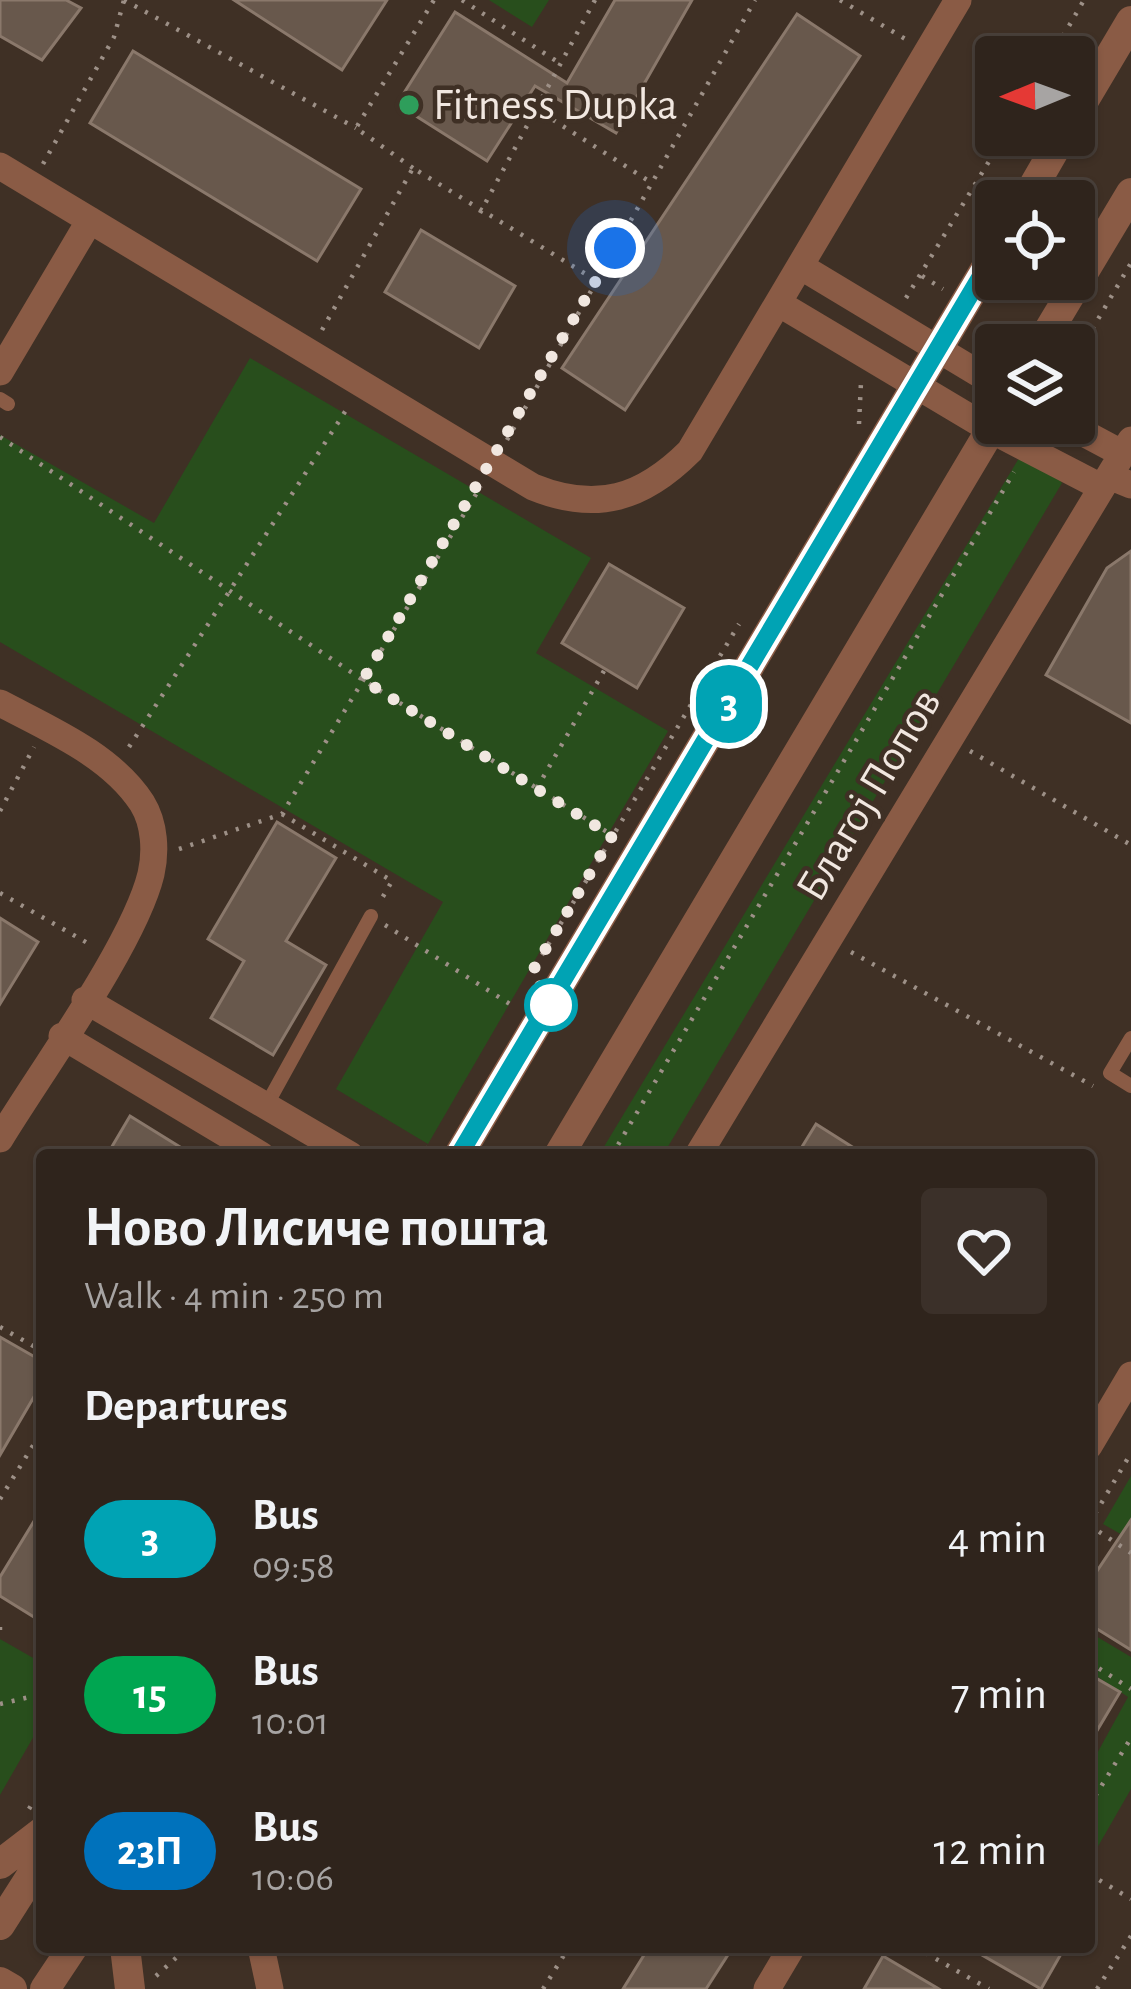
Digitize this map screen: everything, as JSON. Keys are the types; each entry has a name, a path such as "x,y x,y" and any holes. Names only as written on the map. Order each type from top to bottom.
{"street":[{"path":"0,166 251,321 310,350 556,496 617,501 642,491 690,451 958,0"},
{"path":"1095,82 1131,21"},
{"path":"1053,324 1131,193"},
{"path":"0,372 90,220"},
{"path":"800,266 975,372"},
{"path":"446,1149 975,287"},
{"path":"778,303 975,416"},
{"path":"563,1149 982,444"},
{"path":"1049,444 1119,468"},
{"path":"1090,444 1119,468"},
{"name":"Благој Попов","path":"702,1149 1119,468"},
{"path":"0,703 113,770 143,805 154,857 150,878 112,957 0,1139"},
{"path":"85,1000 340,1149"},
{"path":"62,1036 251,1149"},
{"path":"1095,1436 1131,1375"},
{"path":"0,1864 36,1837"},
{"path":"0,1925 36,1868"},
{"path":"45,1989 69,1953"},
{"path":"128,1953 143,1982"},
{"path":"262,1953 270,1989"},
{"path":"767,1989 788,1953"},
{"path":"0,1982 12,1989"}],"lane":[{"path":"266,1106 371,916"},
{"path":"1131,1038 1110,1073 1131,1086"}],"path":[{"path":"32,185 114,37 124,0 356,128 480,213 597,281"},
{"path":"356,128 434,0"},
{"path":"462,0 561,64"},
{"path":"480,213 595,0"},
{"path":"154,857 281,814 495,462 755,0"},
{"path":"840,0 927,53"},
{"path":"1063,36 1084,0"},
{"path":"536,110 652,183"},
{"path":"899,308 992,156"},
{"path":"310,350 413,168"},
{"path":"1095,324 1131,263"},
{"path":"921,275 948,292"},
{"path":"849,440 861,421 861,377"},
{"path":"113,770 363,384"},
{"path":"0,437 363,680 612,836"},
{"path":"616,1149 1024,456"},
{"path":"535,968 742,618"},
{"path":"537,788 605,669"},
{"path":"0,811 45,727"},
{"path":"951,740 1131,845"},
{"path":"281,814 392,881 371,916 513,1006"},
{"path":"0,893 112,957"},
{"path":"831,940 1094,1086"},
{"path":"0,1327 36,1348"},
{"path":"0,1499 36,1441"},
{"path":"1095,1514 1131,1454"},
{"path":"1095,1528 1131,1553"},
{"path":"1095,1666 1131,1689"},
{"path":"0,1704 36,1695"},
{"path":"1095,1796 1131,1738"},
{"path":"1095,1878 1131,1900"},
{"path":"1097,1989 1131,1936"},
{"path":"143,1982 180,1953"},
{"path":"543,1989 564,1953"},
{"path":"926,1953 989,1989"}],"green space":[{"path":"489,0 549,0 532,27"},
{"path":"250,358 591,558 536,653 668,731 428,1144 336,1089 443,902 0,642 0,435 154,523"},
{"path":"1019,458 1054,472 1062,483 667,1149 603,1149"},
{"path":"1131,1476 1131,1540 1103,1524"},
{"path":"1095,1636 1131,1657 1131,1789 1095,1852 1095,1757 1128,1697 1095,1675"},
{"path":"0,1639 36,1660 36,1732 0,1795"}],"building":[{"path":"0,0 66,0 81,8 42,60 0,36"},
{"path":"234,0 387,0 342,70"},
{"path":"615,0 692,0 616,133 535,86 487,161 397,104 455,12 567,83"},
{"path":"797,14 860,56 625,410 562,368"},
{"path":"133,51 361,189 317,261 90,123"},
{"path":"421,230 515,286 479,348 385,292"},
{"path":"1131,551 1131,723 1046,675 1107,568"},
{"path":"609,564 684,608 637,688 562,643"},
{"path":"277,822 336,858 286,941 326,965 273,1055 211,1018 244,961 208,939"},
{"path":"0,918 38,942 0,1004"},
{"path":"130,1116 183,1149 111,1149"},
{"path":"816,1124 856,1149 801,1149"},
{"path":"0,1337 36,1358 36,1393 0,1455"},
{"path":"36,1518 36,1618 0,1596 0,1577"},
{"path":"1131,1520 1131,1650 1095,1628 1095,1574"},
{"path":"1095,1677 1120,1692 1095,1734"},
{"path":"645,1953 729,1953 706,1989 623,1989"},
{"path":"978,1953 1062,1953 1041,1989"},
{"path":"883,1956 939,1989 864,1989"}],"bus line":[{"name":"3","path":"463,1149 601,924 975,287"}],"place":[{"name":"Fitness Dupka","path":"409,105"}],"route":[{"path":"551,1005 532,972 612,836 363,680 495,462 615,248"}]}
